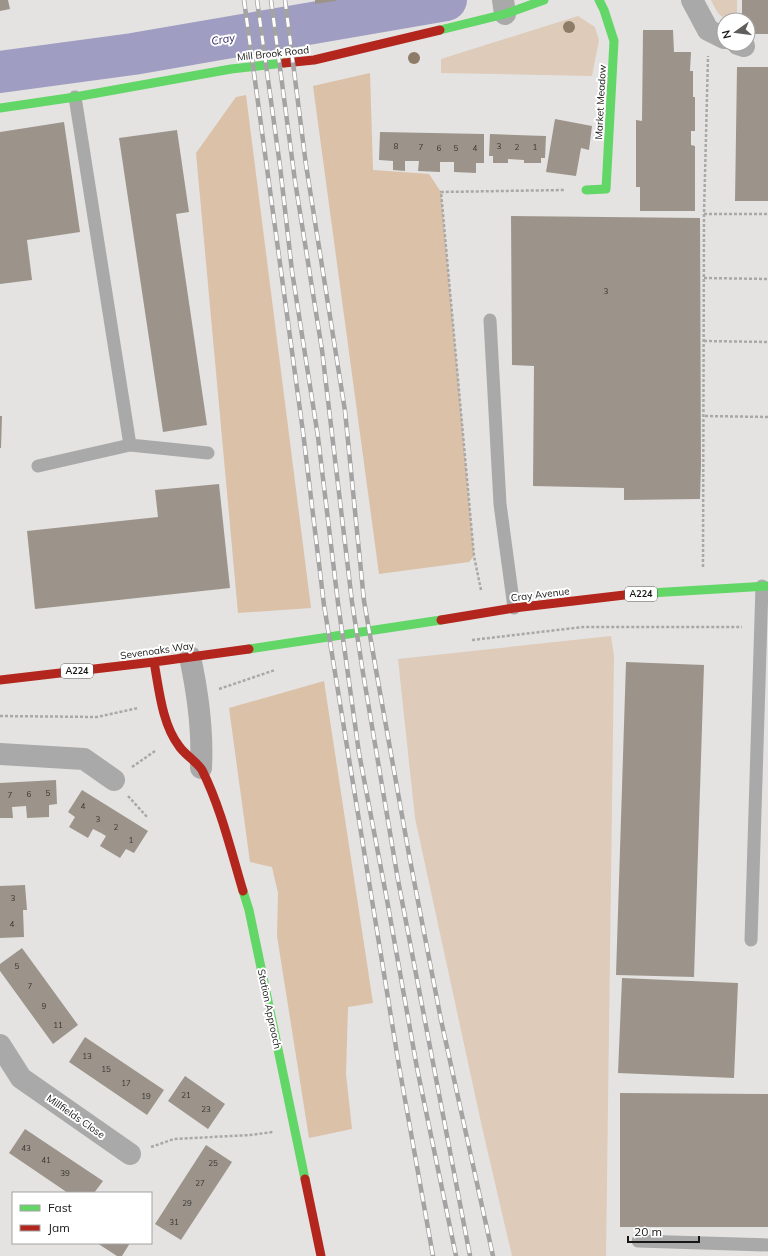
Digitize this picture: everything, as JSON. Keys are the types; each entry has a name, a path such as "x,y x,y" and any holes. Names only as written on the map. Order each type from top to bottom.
{"main road":[{"name":"Mill Brook Road","path":"0,108 231,69 314,60 504,7 544,0"},
{"name":"Market Meadow","path":"586,190 606,189 614,41 604,10 599,0"},
{"name":"Cray Avenue","path":"317,639 514,608 621,595 765,586"},
{"name":"Sevenoaks Way","path":"0,680 154,662 317,639"},
{"name":"Station Approach","path":"154,662 162,703 173,738 189,758 201,768 215,801 249,910 321,1256"}],"street":[{"path":"692,0 716,26"},
{"name":"Station Approach","path":"190,657 198,695 201,721 201,768"},
{"path":"0,754 84,759 114,780"},
{"name":"Millfields Close","path":"0,1045 22,1078 130,1154"},
{"path":"0,1078 22,1078"}],"lane":[{"path":"75,96 130,445"},
{"path":"490,320 500,504 514,608"},
{"path":"38,466 130,445 208,453"},
{"path":"751,940 761,627 765,586"},
{"path":"638,1241 768,1245"}],"path":[{"path":"703,590 705,416 704,214 727,52"},
{"path":"704,214 768,214"},
{"path":"704,278 768,279"},
{"path":"704,341 768,342"},
{"path":"705,416 768,417"},
{"path":"469,640 583,627 761,627"},
{"path":"215,690 279,668"},
{"path":"0,716 96,717 140,708"},
{"path":"148,818 114,780 173,738"},
{"path":"130,1154 174,1139 250,1135"}],"shaded area":[{"path":"711,0 737,0 737,12 718,12"},
{"path":"578,16 595,27 599,40 592,76 441,73 441,59"},
{"path":"370,73 373,170 429,174 441,192 474,556 469,562 379,574 313,86"},
{"path":"246,95 311,608 238,613 196,153 236,97"},
{"path":"611,636 614,656 606,1256 512,1256 482,1127 415,818 398,659"},
{"path":"324,681 373,1003 348,1007 346,1074 352,1129 309,1138 277,936 278,893 272,867 250,862 229,708"}],"building":[{"path":"0,0 8,0 10,9 0,11"},
{"path":"315,0 336,0 336,1 315,4"},
{"path":"742,0 768,0 768,34 756,34 756,12 742,12"},
{"path":"643,30 673,30 674,52 691,52 690,71 693,71 693,97 695,97 695,131 691,131 691,145 695,146 695,211 640,211 640,187 636,187 636,120 642,121"},
{"path":"737,67 768,67 768,201 735,201"},
{"path":"555,119 592,126 589,150 581,148 576,176 546,172"},
{"path":"64,122 80,232 27,240 32,280 0,284 0,132"},
{"path":"177,130 189,212 176,214 207,425 163,432 119,138"},
{"path":"380,132 484,134 484,163 476,163 476,173 454,172 454,162 440,162 440,172 418,171 419,161 405,161 405,171 393,170 393,161 379,160"},
{"path":"490,134 546,136 545,158 541,158 541,163 524,163 524,160 508,159 508,163 493,163 493,156 489,156"},
{"path":"511,216 700,218 700,499 624,500 624,488 533,486 534,366 512,365"},
{"path":"0,416 2,416 1,448 0,448"},
{"path":"219,484 230,588 35,609 27,531 158,517 155,490"},
{"path":"626,662 704,665 694,977 616,975"},
{"path":"56,780 57,804 49,805 49,817 27,818 26,806 12,807 13,818 0,818 0,783"},
{"path":"82,790 148,831 134,853 126,849 120,858 100,846 106,836 93,829 88,838 69,827 75,817 68,812"},
{"path":"25,885 27,910 23,910 24,937 0,938 0,886"},
{"path":"22,948 78,1025 53,1044 0,971 0,964"},
{"path":"622,978 738,983 734,1078 618,1073"},
{"path":"85,1037 164,1090 147,1115 69,1062"},
{"path":"185,1076 225,1104 208,1129 168,1101"},
{"path":"620,1093 768,1094 768,1227 620,1227"},
{"path":"25,1129 103,1181 95,1192 67,1192 9,1153"},
{"path":"206,1145 232,1162 181,1240 155,1224"},
{"path":"99,1244 129,1244 122,1256 117,1256"}],"waterway":[{"name":"Cray","path":"0,72 133,54 446,0"}],"railway":[{"path":"244,0 303,432 324,605 399,1066 433,1256"},
{"path":"257,0 280,166 292,271 318,437 338,603 359,753 417,1068 456,1256"},
{"path":"271,0 295,181 322,350 352,602 363,673 398,880 470,1256"},
{"path":"285,0 306,165 345,411 364,601 410,860 441,1020 493,1256"}],"traffic: fast":[{"path":"440,30 505,14 544,0"},
{"path":"586,190 606,189 614,41 604,10 599,0"},
{"path":"0,108 75,97 231,69 284,63"},
{"path":"633,594 768,586"},
{"path":"249,649 441,620"},
{"path":"243,891 249,910 305,1179"}],"traffic: jam":[{"path":"284,63 314,60 440,30"},
{"path":"441,620 514,608 633,594"},
{"path":"0,680 249,649"},
{"path":"154,662 165,717 173,737 181,749 202,770 209,784 225,830 243,891"},
{"path":"305,1179 321,1256"}]}
